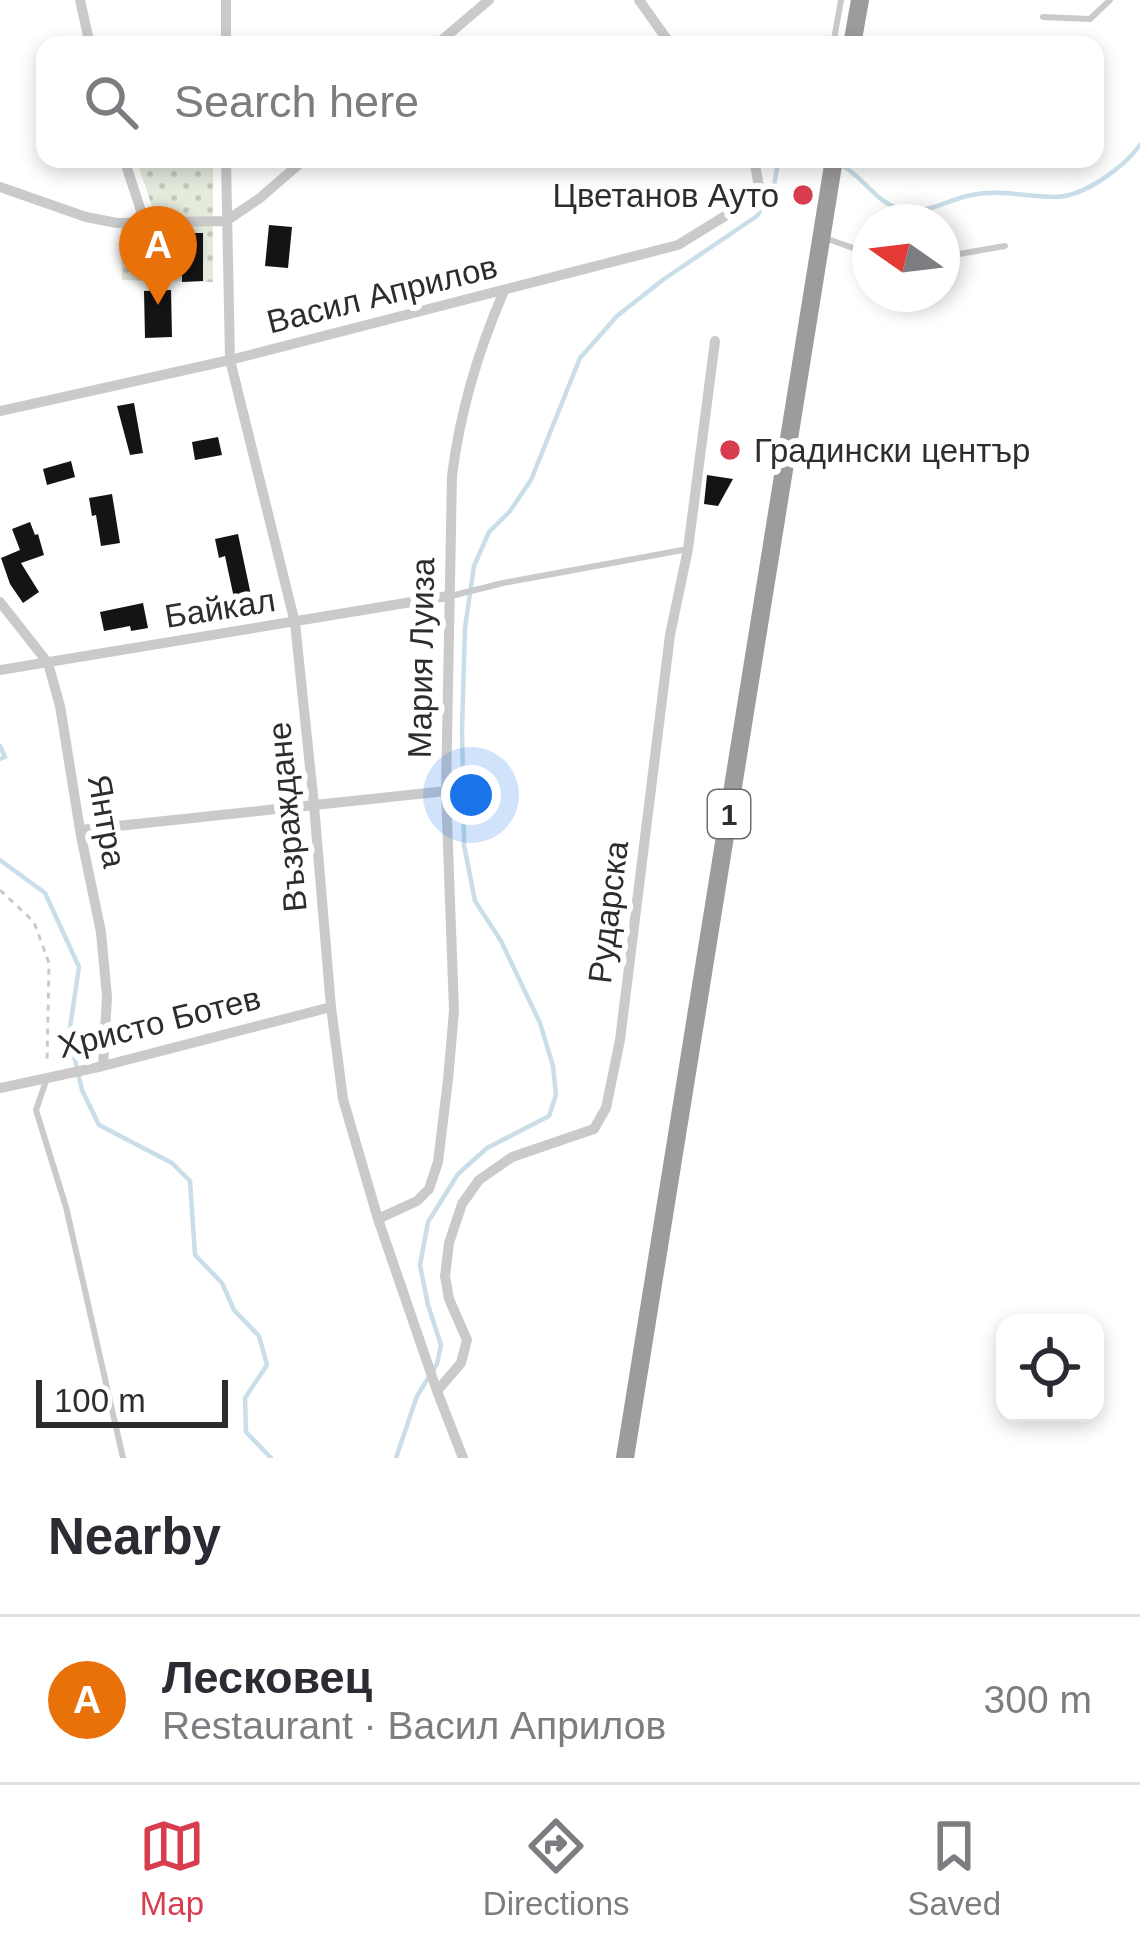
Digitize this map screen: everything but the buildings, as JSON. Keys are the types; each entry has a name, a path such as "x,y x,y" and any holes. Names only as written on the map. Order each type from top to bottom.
{"highway":[{"path":"854,36 860,0"},
{"name":"1","path":"625,1458 833,168"}],"street":[{"path":"80,0 88,36"},
{"path":"226,0 226,36"},
{"path":"447,36 489,0"},
{"path":"639,0 665,36"},
{"path":"127,168 145,223"},
{"name":"Възраждане","path":"226,168 230,360 295,623 343,1099 378,1219 463,1458"},
{"path":"0,187 116,223 226,221 294,168"},
{"name":"Васил Априлов","path":"0,411 230,360 678,245 738,208 759,187 756,168"},
{"name":"Мария Луиза","path":"378,1219 417,1201 429,1189 438,1162 454,1011 446,791 455,595 452,476 458,427 480,345 504,291"},
{"name":"Рударска","path":"435,1388 461,1363 467,1340 449,1299 445,1276 449,1243 462,1204 478,1180 512,1157 594,1129 606,1108 620,1040 670,635 688,549 715,341"},
{"name":"Байкал","path":"0,670 455,595"},
{"name":"Янтра","path":"0,602 48,663 69,754 107,997 99,1067"},
{"path":"80,830 446,791"},
{"name":"Христо Ботев","path":"0,1088 331,1007"}],"lane":[{"path":"835,36 841,0"},
{"path":"1043,17 1090,19 1110,0"},
{"path":"822,236 852,247"},
{"path":"960,254 1005,245"},
{"path":"455,595 688,549"},
{"path":"52,1077 36,1111 66,1207 123,1458"}],"path":[{"path":"0,890 34,922 50,963 52,1077"}],"shaded area":[{"path":"139,168 213,168 213,282 122,280 121,227 153,209"}],"waterway":[{"path":"845,168 891,206 919,210 983,193 1066,196 1102,179 1140,145"},
{"path":"396,1458 441,1345 420,1265 428,1222 458,1174 487,1148 549,1116 556,1095 540,1023 501,941 475,901 464,845 465,628 474,566 489,532 531,480 580,358 617,316 757,216 774,185 777,168"},
{"path":"0,746 5,757 0,759"},
{"path":"0,860 45,893 79,967 69,1034 82,1090 99,1125 172,1163 190,1181 195,1255 222,1283 234,1310 259,1336 267,1365 245,1398 246,1432 271,1458"}],"place":[{"name":"Цветанов Ауто","path":"803,195"},
{"name":"Лесковец","path":"158,305"},
{"name":"Градински център","path":"730,450"}]}
